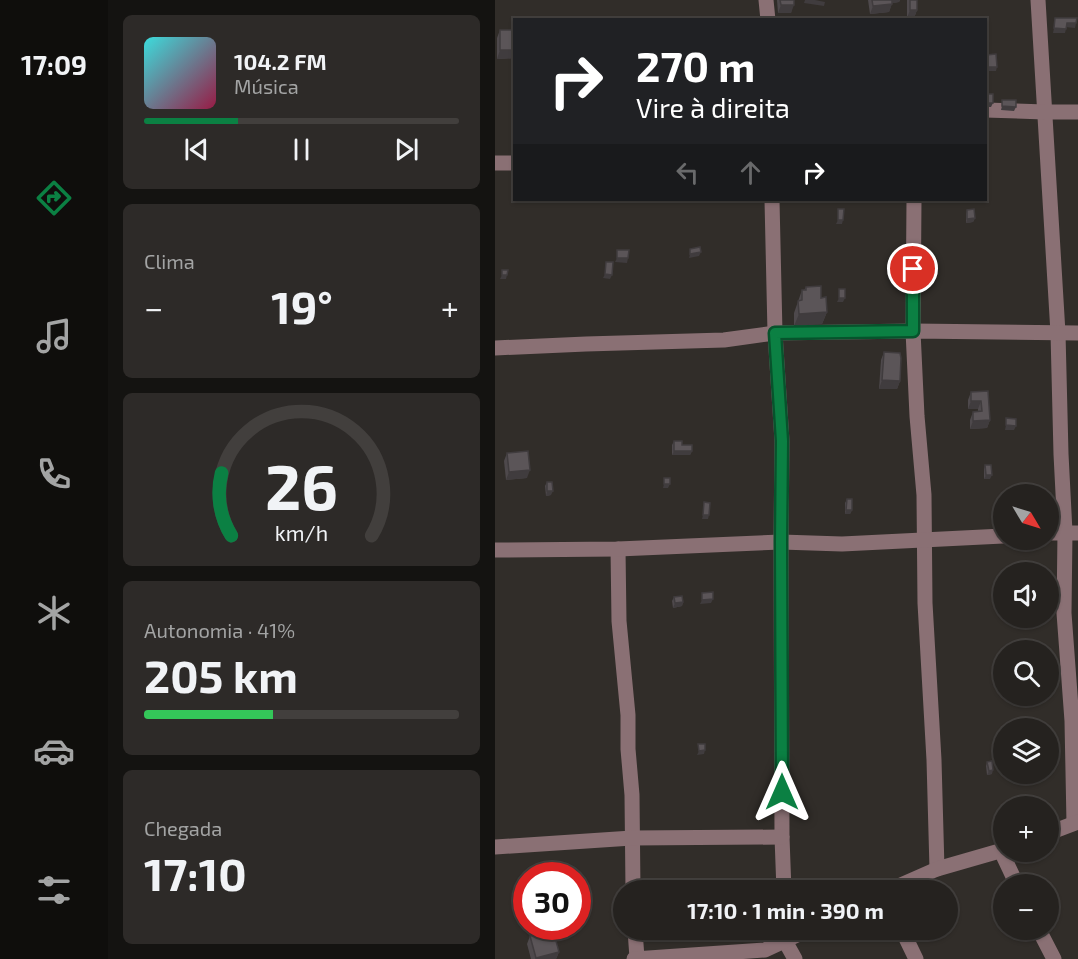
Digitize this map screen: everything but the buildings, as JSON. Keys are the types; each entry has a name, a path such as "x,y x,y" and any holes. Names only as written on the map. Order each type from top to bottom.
{"street":[{"path":"766,0 768,18"},
{"path":"1038,0 1058,333 1061,454 1071,533 1064,614 1072,721 1076,822 1059,829"},
{"path":"987,110 1078,112"},
{"path":"495,163 513,163"},
{"path":"772,201 775,333 782,441 784,880"},
{"path":"914,201 913,331 924,495 925,603 934,760 937,869"},
{"path":"495,348 724,340 775,333 913,331 1078,333"},
{"path":"495,550 618,549 781,542 842,544 993,536"},
{"path":"618,549 619,621 628,715 633,880"},
{"path":"495,847 632,838 782,837"},
{"path":"912,880 937,869 993,853"},
{"path":"635,940 636,959 765,950"},
{"path":"747,959 779,940"},
{"path":"787,940 795,959"},
{"path":"907,940 916,959"},
{"path":"1044,940 1054,959"}],"route":[{"path":"782,792 782,441 775,333 913,331 913,269"}]}
